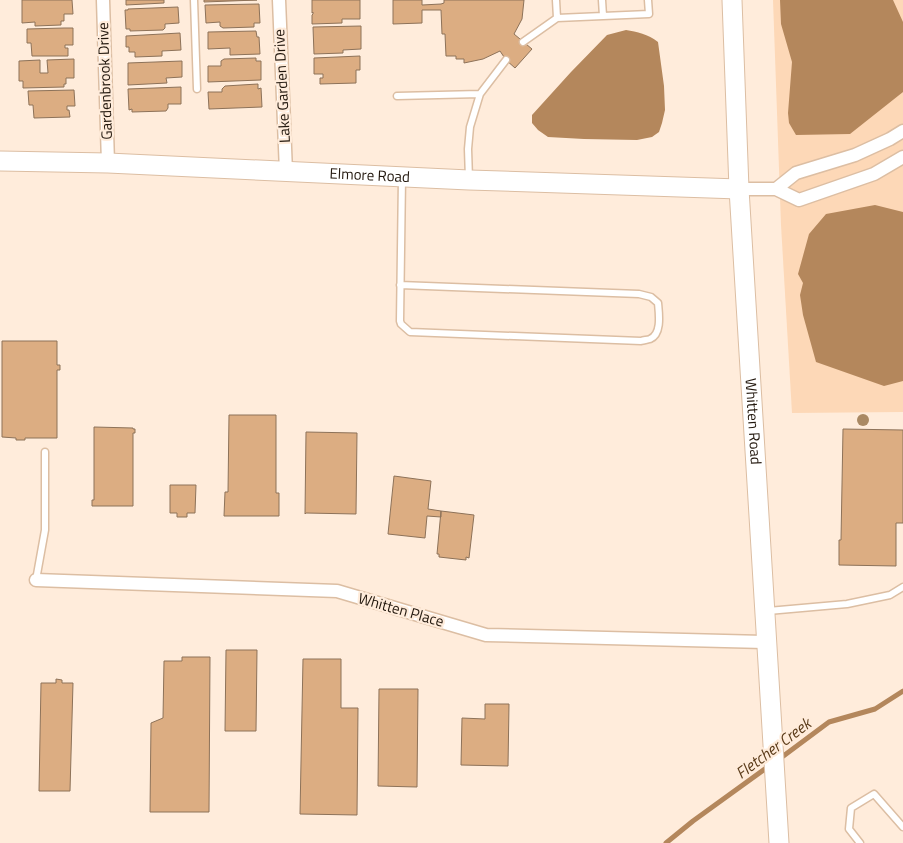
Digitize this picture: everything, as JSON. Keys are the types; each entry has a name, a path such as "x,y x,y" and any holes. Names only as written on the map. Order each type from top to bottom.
{"main road":[{"name":"Whitten Road","path":"732,0 739,190 769,705 779,843"},
{"name":"Elmore Road","path":"0,161 108,163 469,180 739,190"}],"street":[{"name":"Gardenbrook Drive","path":"103,0 108,163"},
{"name":"Lake Garden Drive","path":"279,0 286,172"},
{"path":"776,189 796,173 855,155 903,131"},
{"path":"739,190 776,189 799,200 874,174 903,158"},
{"name":"Whitten Place","path":"36,580 337,591 486,635 766,642"}],"lane":[{"path":"194,0 197,88"},
{"path":"556,0 557,18"},
{"path":"602,0 603,16"},
{"path":"524,42 557,18 649,14 648,0"},
{"path":"469,180 468,149 470,127 480,94 506,60"},
{"path":"397,96 480,94"},
{"path":"400,285 639,294 651,297 658,303 658,325 655,335 650,339 641,341 410,332 400,321 400,285 402,177"},
{"path":"36,580 45,530 45,452"},
{"path":"764,612 847,604 890,595 903,587"},
{"path":"860,843 849,829 851,808 874,794 903,827"}],"shaded area":[{"path":"773,0 903,0 903,412 792,413 781,225"},
{"path":"780,0 893,0 903,22 903,92 850,134 796,135 789,123 792,62 781,24"},
{"path":"626,30 646,35 658,42 665,110 659,132 652,137 637,140 548,137 538,130 532,123 532,115 607,35"},
{"path":"875,205 903,212 903,381 884,386 816,362 803,315 800,295 803,283 798,274 809,234 826,214"}],"building":[{"path":"22,0 72,0 73,14 64,14 64,21 61,21 61,25 35,26 35,22 22,23"},
{"path":"126,0 164,0 164,3 126,5"},
{"path":"204,0 257,0 204,2"},
{"path":"312,0 360,0 360,19 342,19 342,23 312,24"},
{"path":"393,0 422,0 422,5 441,4 444,3 444,0 524,0 522,19 514,34 532,49 515,68 500,51 483,59 464,63 464,59 456,59 456,56 446,56 445,34 442,34 441,10 422,10 422,23 393,24"},
{"path":"259,4 260,23 254,23 254,27 223,28 220,26 220,22 206,23 205,5"},
{"path":"178,7 179,23 165,24 163,30 130,31 130,29 126,29 125,10"},
{"path":"361,26 361,49 343,50 343,53 314,54 313,27"},
{"path":"73,28 73,45 65,45 65,48 68,48 68,56 32,56 31,43 27,43 27,29"},
{"path":"256,31 257,37 259,37 260,54 230,55 230,48 208,49 208,32"},
{"path":"180,33 181,50 162,51 162,56 135,57 135,52 129,52 129,47 126,47 126,36"},
{"path":"360,56 360,70 356,70 356,83 320,84 320,78 323,78 323,74 314,74 314,58"},
{"path":"256,58 256,61 261,61 261,80 208,82 208,66 221,66 221,61 224,59"},
{"path":"74,59 74,78 66,78 64,87 23,88 23,81 19,81 19,61 40,60 40,73 48,73 47,60"},
{"path":"182,61 182,77 166,78 167,83 128,85 128,63"},
{"path":"258,84 258,89 261,88 262,107 209,109 208,92 222,92 225,86"},
{"path":"181,87 181,104 168,104 166,111 132,112 132,109 129,110 128,89"},
{"path":"74,90 75,106 67,106 70,117 34,118 33,105 29,105 28,91"},
{"path":"2,341 57,341 57,365 60,365 60,370 57,370 57,438 25,438 25,440 16,440 16,438 2,437"},
{"path":"229,415 276,415 276,493 279,493 279,516 224,516 225,492 228,492"},
{"path":"94,427 135,429 135,433 133,433 133,506 92,506 92,500 94,500"},
{"path":"843,429 903,430 903,523 896,523 896,566 839,565"},
{"path":"306,432 357,433 356,514 305,514"},
{"path":"394,476 431,481 428,509 441,511 441,517 427,516 425,538 388,534"},
{"path":"170,485 196,485 195,513 187,513 187,517 177,517 177,513 170,513"},
{"path":"441,511 474,515 469,558 466,557 466,560 439,557 439,554 437,554"},
{"path":"226,650 257,650 256,731 225,731"},
{"path":"182,657 210,657 209,812 150,812 151,723 163,718 164,661 182,661"},
{"path":"303,659 341,659 341,708 358,708 357,815 300,814"},
{"path":"56,679 62,680 62,683 73,683 70,791 39,791 41,683 56,683"},
{"path":"379,689 418,689 417,787 378,786"},
{"path":"485,704 509,704 508,766 461,765 462,718 485,719"}],"waterway":[{"name":"Fletcher Creek","path":"778,760 829,722 875,709 903,691"},
{"name":"Fletcher Creek","path":"666,843 769,766"}]}
